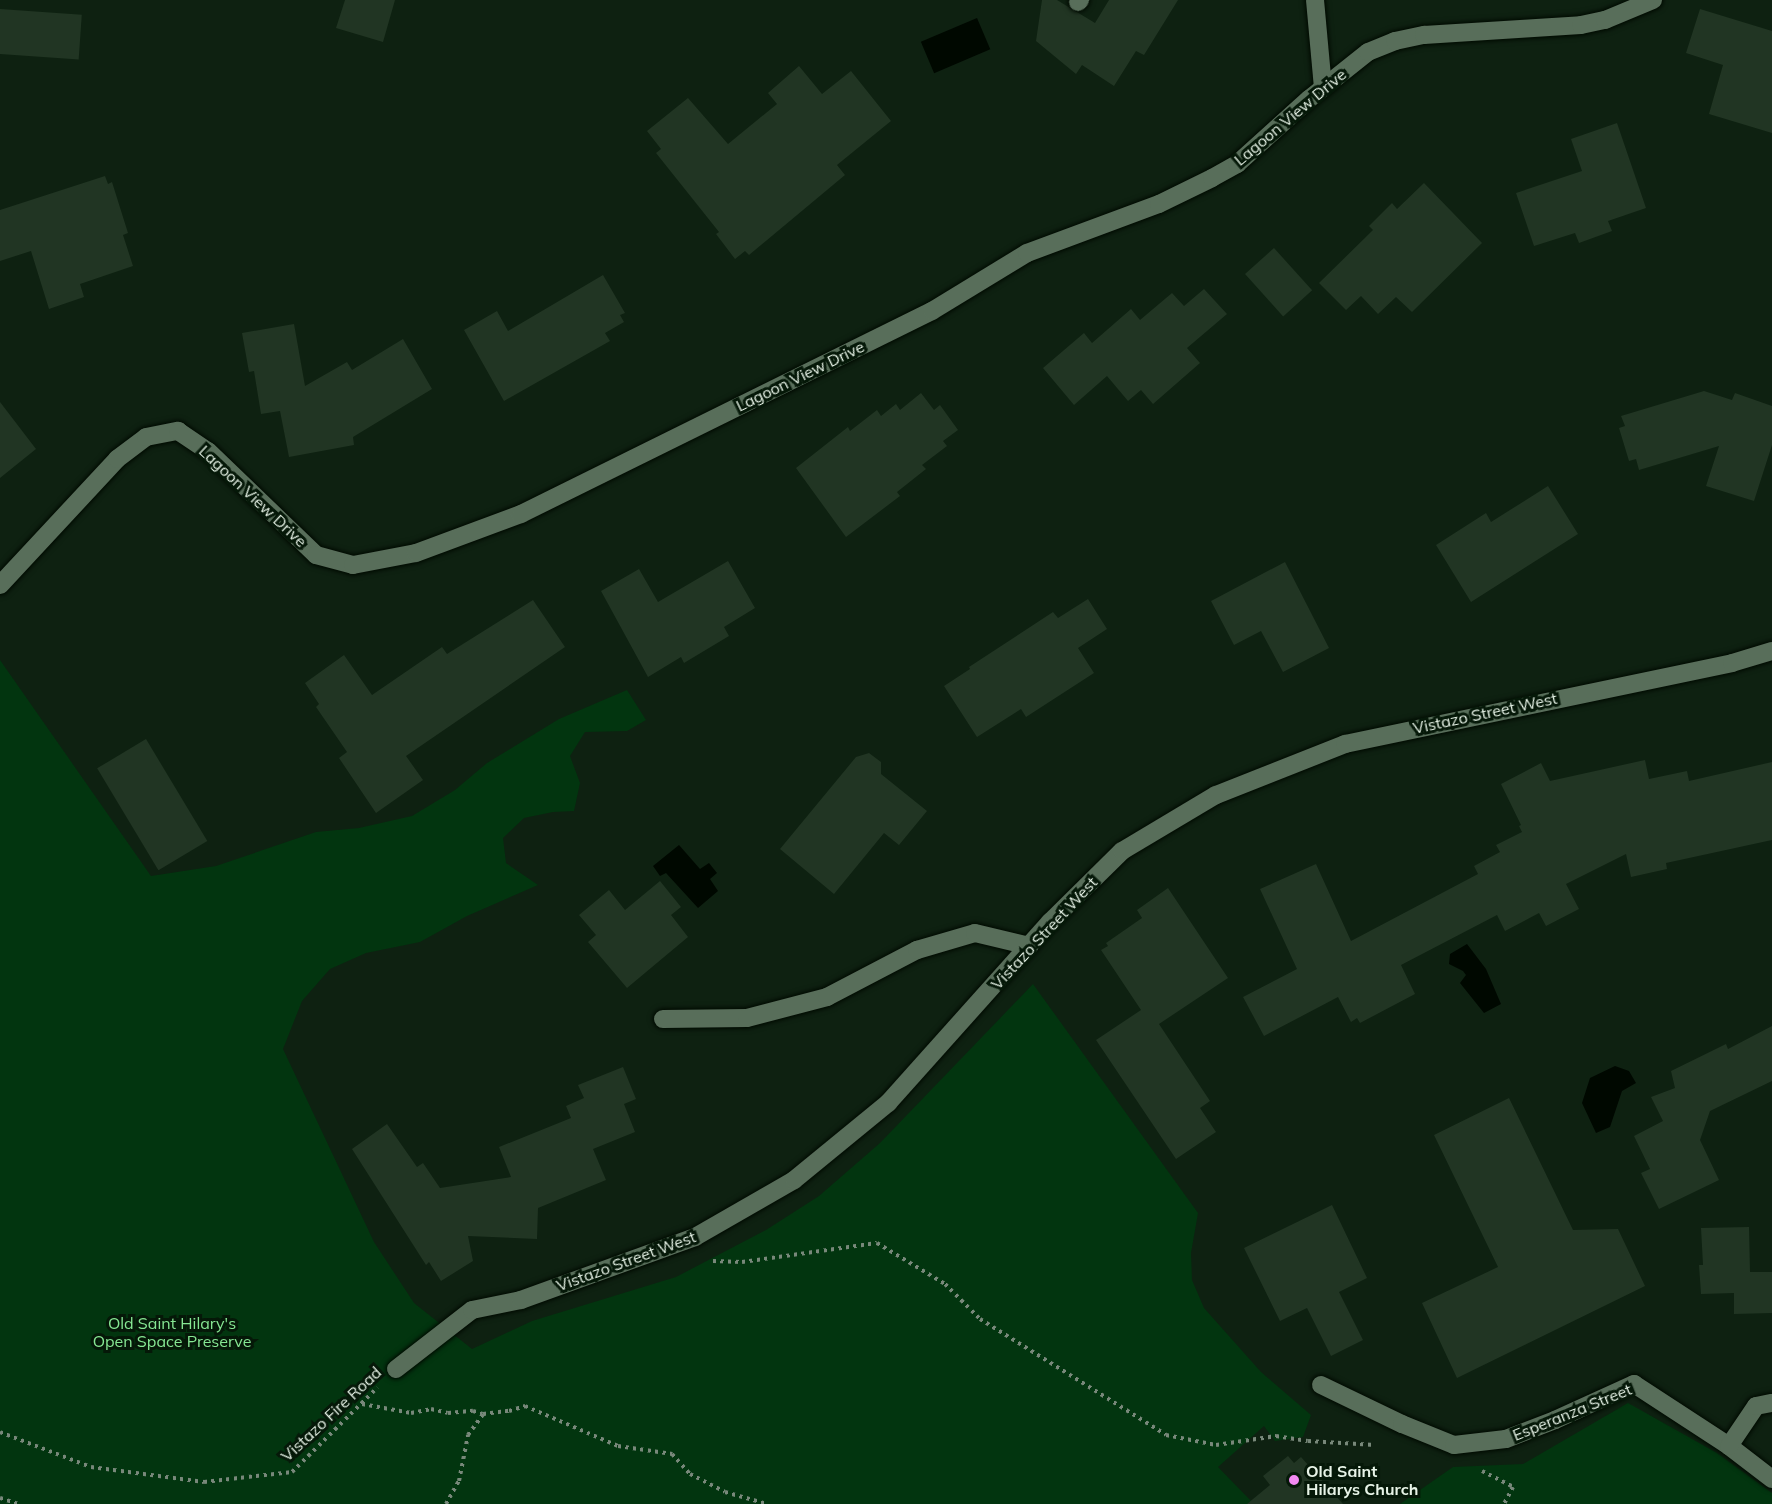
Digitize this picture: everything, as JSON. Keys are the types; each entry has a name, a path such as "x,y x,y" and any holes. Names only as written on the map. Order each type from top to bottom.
{"street":[{"path":"1315,0 1323,88"},
{"name":"Lagoon View Drive","path":"0,585 117,459 146,437 178,431 208,452 316,555 353,565 416,553 506,520 932,311 1027,253 1159,204 1229,169 1368,52 1395,41 1424,34 1581,25 1605,20 1653,0"},
{"name":"Vistazo Street West","path":"396,1369 472,1310 521,1300 695,1237 794,1180 888,1103 1029,946 1122,851 1216,795 1345,744 1732,663 1772,651"},
{"path":"663,1019 747,1018 827,997 917,950 975,933 1029,946"},
{"name":"Esperanza Street","path":"1321,1385 1402,1424 1454,1445 1506,1439 1556,1420 1634,1383 1729,1446 1772,1479"},
{"path":"1729,1446 1756,1406 1772,1403"}],"path":[{"path":"708,1260 742,1262 877,1243 945,1284 980,1319 1166,1435 1216,1445 1276,1436 1308,1441 1379,1445"},
{"name":"Vistazo Fire Road","path":"0,1432 91,1467 204,1482 292,1472 396,1369"},
{"path":"361,1404 411,1413 431,1410 448,1413 473,1411 483,1414 509,1411 525,1406 618,1446 672,1454 690,1474 725,1492 767,1504"},
{"path":"446,1504 459,1481 468,1435 483,1414"},
{"path":"1475,1468 1512,1487 1504,1504"},
{"path":"0,1498 19,1504"}],"green space":[{"name":"Old Saint Hilary's Open Space Preserve","path":"0,660 151,876 216,866 316,832 359,828 412,816 455,790 487,763 559,719 627,690 646,720 627,731 585,732 570,756 580,783 574,811 553,812 524,818 503,838 506,863 538,885 467,916 420,942 366,953 330,969 302,1001 283,1049 374,1242 414,1303 472,1349 532,1321 676,1277 766,1230 819,1196 880,1143 1033,984 1198,1213 1191,1253 1192,1280 1204,1308 1261,1372 1311,1415 1303,1437 1275,1441 1264,1426 1218,1467 1254,1504 0,1504"},
{"path":"1628,1403 1717,1453 1772,1493 1772,1504 1400,1504 1453,1467 1523,1464"}],"shaded area":[{"path":"977,18 990,49 934,73 921,42"},
{"path":"679,845 700,869 709,863 717,873 710,879 718,891 698,908 666,873 660,876 653,866"},
{"path":"1467,944 1486,969 1501,1004 1484,1013 1460,983 1466,975 1449,964 1450,954"},
{"path":"1615,1066 1629,1071 1636,1083 1622,1091 1610,1127 1596,1133 1582,1103 1590,1078"}],"building":[{"path":"345,0 395,0 383,42 336,28"},
{"path":"1042,0 1057,0 1095,23 1109,0 1178,0 1144,55 1136,51 1114,86 1082,65 1076,74 1036,41"},
{"path":"0,9 82,15 79,60 0,54"},
{"path":"1700,9 1772,31 1772,133 1709,114 1723,65 1686,53"},
{"path":"799,66 822,94 851,71 891,121 837,165 845,175 749,255 745,251 735,259 716,234 719,232 656,153 661,149 647,131 688,98 728,144 777,104 768,93"},
{"path":"1617,123 1646,208 1608,221 1612,231 1579,243 1575,233 1534,246 1516,193 1582,171 1571,139"},
{"path":"105,176 108,184 112,182 128,233 123,235 133,266 80,284 84,297 49,309 31,251 0,261 0,210"},
{"path":"1424,183 1482,243 1412,312 1396,297 1378,314 1361,296 1346,310 1319,283 1373,230 1369,226 1392,203 1397,209"},
{"path":"1274,248 1312,290 1283,316 1245,274"},
{"path":"603,275 625,313 620,315 624,322 605,333 610,341 504,401 464,330 497,311 508,331"},
{"path":"1204,289 1227,314 1187,348 1200,363 1153,404 1141,390 1128,401 1107,376 1074,405 1043,368 1084,333 1092,343 1131,309 1140,320 1172,293 1184,306"},
{"path":"294,324 305,386 347,362 352,370 403,339 432,389 353,437 354,445 289,457 280,411 261,414 254,371 249,372 242,333"},
{"path":"1704,391 1732,400 1735,393 1772,406 1772,445 1754,501 1706,486 1719,446 1639,470 1636,459 1629,461 1619,428 1625,426 1621,416"},
{"path":"921,393 934,410 940,405 958,430 943,441 947,446 922,465 926,469 897,492 900,496 846,537 796,468 848,427 850,431 877,410 881,416 896,404 900,410"},
{"path":"0,402 36,449 0,478"},
{"path":"1548,486 1578,534 1471,602 1436,545 1486,513 1491,522"},
{"path":"728,561 755,608 724,627 729,636 684,663 681,657 648,677 601,591 639,569 658,602"},
{"path":"1285,562 1329,648 1283,672 1261,631 1234,645 1211,601"},
{"path":"1088,599 1107,629 1078,648 1094,673 1026,717 1021,709 977,737 944,686 1053,612 1058,618"},
{"path":"533,600 565,647 406,756 423,780 376,813 339,758 347,752 316,707 319,704 305,683 344,655 372,695 442,647 447,654"},
{"path":"146,739 207,841 158,870 97,768"},
{"path":"869,753 881,762 881,774 927,811 899,845 884,833 834,894 780,849 856,757"},
{"path":"1645,760 1649,779 1687,771 1689,781 1772,762 1772,840 1666,863 1667,869 1631,877 1626,854 1566,884 1579,909 1546,926 1539,913 1505,931 1497,915 1401,965 1415,994 1360,1023 1357,1018 1351,1022 1338,997 1264,1036 1243,997 1297,969 1260,889 1316,864 1351,941 1478,874 1474,866 1500,852 1496,845 1522,832 1519,826 1521,825 1501,784 1541,763 1550,781"},
{"path":"660,881 681,907 671,915 688,937 627,988 588,942 596,935 579,915 609,890 625,910"},
{"path":"1168,888 1228,978 1159,1024 1210,1101 1200,1108 1216,1132 1176,1159 1096,1040 1141,1010 1101,950 1108,946 1106,943 1142,918 1137,910"},
{"path":"1772,1026 1772,1081 1710,1111 1700,1140 1719,1180 1659,1209 1641,1173 1650,1169 1634,1136 1663,1121 1651,1097 1675,1088 1671,1071 1726,1044 1728,1049"},
{"path":"623,1067 636,1099 624,1104 635,1132 593,1149 606,1180 538,1208 537,1239 468,1236 473,1261 441,1281 429,1262 426,1265 352,1149 387,1124 417,1167 423,1163 440,1188 511,1177 499,1147 571,1118 566,1106 584,1098 578,1085"},
{"path":"1509,1098 1573,1230 1618,1229 1645,1286 1457,1378 1422,1303 1498,1267 1434,1135"},
{"path":"1332,1205 1367,1278 1339,1292 1363,1340 1331,1356 1307,1308 1280,1321 1244,1248"},
{"path":"1749,1227 1750,1272 1772,1272 1772,1313 1734,1314 1734,1293 1701,1294 1699,1265 1703,1265 1701,1228"},
{"name":"Old Saint Hilarys Church","path":"1288,1456 1294,1463 1301,1457 1343,1504 1247,1504 1270,1485 1263,1476"}],"place":[{"name":"Old Saint Hilarys Church","path":"1294,1480"}]}
